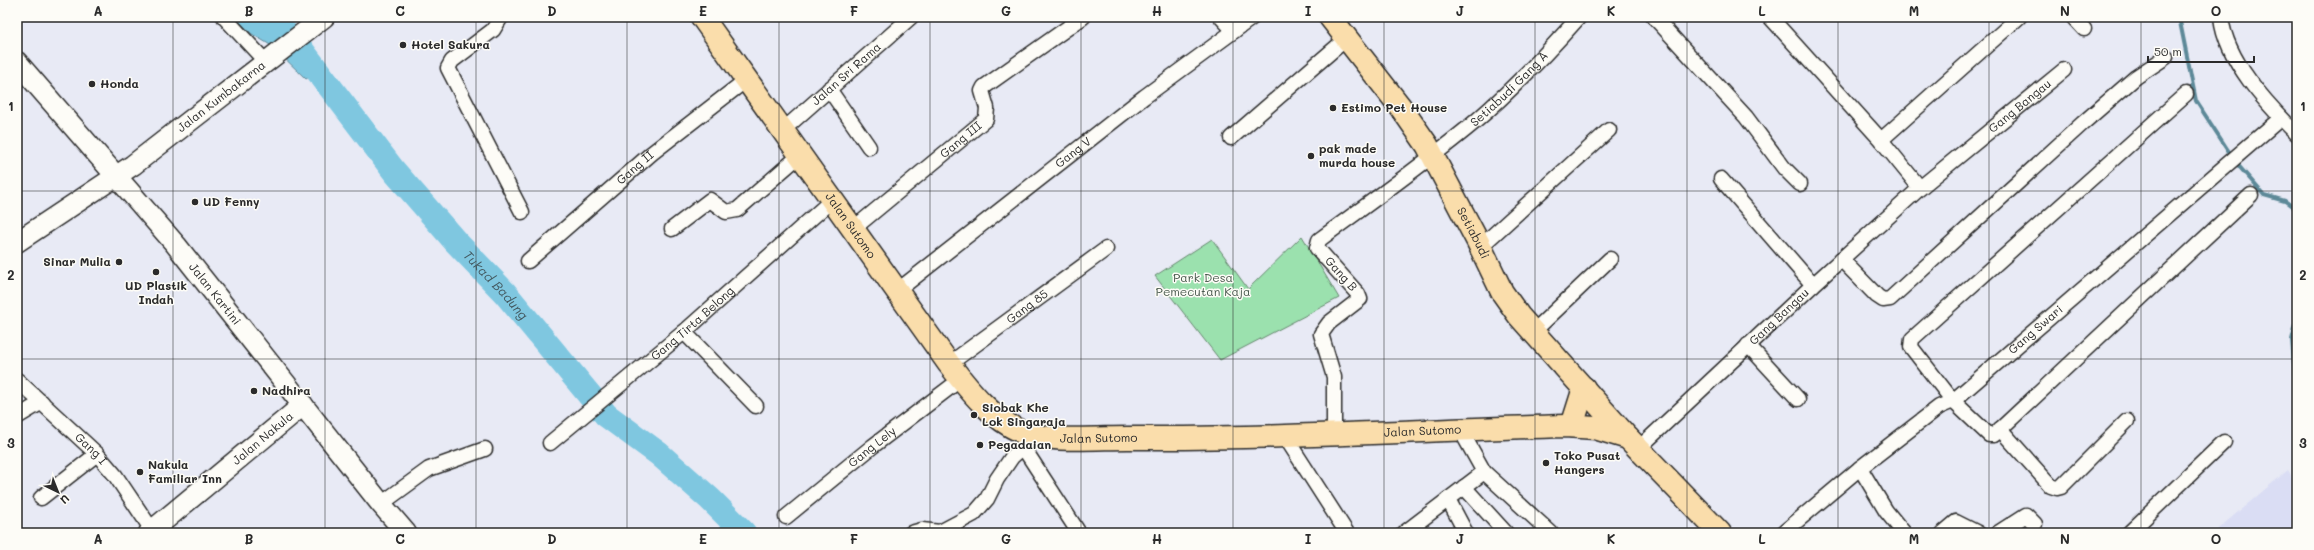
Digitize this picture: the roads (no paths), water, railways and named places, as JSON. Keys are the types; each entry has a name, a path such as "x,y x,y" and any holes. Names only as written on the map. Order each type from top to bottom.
{"main road":[{"name":"Jalan Kumbakarna","path":"17,242 117,175 198,117 304,31 324,17"},
{"name":"Jalan Sutomo","path":"702,17 799,156 955,372 1002,420 1024,432 1028,441 1045,437 1146,438 1334,434 1572,426 1595,428 1634,443"},
{"name":"Setiabudi","path":"1330,17 1402,109 1434,155 1502,292 1533,332 1634,443 1720,533"},
{"name":"Jalan Kartini","path":"17,62 117,175 176,245 381,504 406,533"},
{"path":"1572,426 1584,388"},
{"name":"Jalan Nakula","path":"152,532 299,400"}],"street":[{"path":"224,17 271,59"},
{"path":"501,17 493,30 452,61 448,68 522,212"},
{"name":"Jalan Sri Rama","path":"782,131 911,17"},
{"name":"Gang III","path":"853,229 986,119 987,108 982,91 984,87 1083,17"},
{"path":"1221,17 1234,31"},
{"name":"Gang V","path":"897,291 1144,97 1253,17"},
{"name":"Setiabudi Gang A","path":"1434,155 1478,120 1579,17"},
{"path":"1654,17 1746,117 1784,168 1800,184"},
{"path":"1771,17 1881,140 1920,188"},
{"path":"1881,140 2019,17"},
{"path":"2073,17 2084,29"},
{"path":"2222,17 2227,40 2237,62 2281,118 2297,134"},
{"path":"1231,138 1347,38"},
{"path":"1841,260 1877,296 1883,300 1890,299 2089,118 2136,77 2166,57"},
{"name":"Gang Bangau","path":"1634,443 1748,345 1920,188 2064,70"},
{"name":"Gang II","path":"528,261 652,153 746,80"},
{"path":"829,89 869,146"},
{"path":"2186,94 1912,339 1911,347 1953,401 1989,435 1994,435 2251,196"},
{"name":"Gang Swari","path":"1783,533 1860,468 1939,407 1953,401 2222,166 2281,118"},
{"path":"1480,247 1609,130"},
{"name":"Gang B","path":"1334,434 1334,377 1321,334 1328,323 1360,299 1358,294 1317,248 1319,240 1434,155"},
{"path":"672,229 710,200 726,212 736,210 799,156"},
{"path":"1721,179 1813,285"},
{"name":"Gang Tirta Belong","path":"550,442 684,332 832,200"},
{"name":"Gang 85","path":"955,372 1106,249"},
{"path":"1533,332 1610,259"},
{"path":"684,332 756,406"},
{"path":"1748,345 1798,399"},
{"name":"Gang Lely","path":"786,517 872,446 955,372"},
{"name":"Gang I","path":"17,380 97,454 115,475 152,532"},
{"path":"17,417 42,402"},
{"path":"2000,429 2051,486 2056,488 2061,487 2127,421"},
{"path":"1460,429 1484,472 1551,533"},
{"path":"1284,435 1347,533"},
{"path":"911,533 922,530 940,532 974,514 987,499 997,479 1012,458 1028,441 1079,533"},
{"path":"2129,533 2224,442"},
{"path":"381,504 429,469 485,449"},
{"path":"41,498 97,454"},
{"path":"1860,468 1886,511 1904,533"},
{"path":"1404,533 1484,472"},
{"path":"1464,487 1506,533"},
{"path":"1448,499 1466,533"},
{"path":"1998,533 2026,515 2035,524"},
{"path":"1943,533 1956,522 1978,533"}],"water":[{"path":"235,17 283,17 323,68 306,79 272,46 252,34"}],"waterway":[{"name":"Tukad Badung","path":"270,17 301,49 394,171 455,241 505,293 606,415 659,454 710,499 744,533"},
{"path":"2179,17 2196,101 2237,164 2264,195 2285,201 2297,210"},
{"path":"2297,320 2292,340 2297,401"}],"place":[{"name":"Hotel Sakura","path":"403,45"},
{"name":"Honda","path":"92,84"},
{"name":"Estimo Pet House","path":"1333,108"},
{"name":"pak made murda house","path":"1311,156"},
{"name":"UD Fenny","path":"195,202"},
{"name":"Sinar Mulia","path":"119,262"},
{"name":"UD Plastik Indah","path":"156,272"},
{"name":"Nadhira","path":"254,391"},
{"name":"Siobak Khe Lok Singaraja","path":"974,415"},
{"name":"Pegadaian","path":"980,445"},
{"name":"Toko Pusat Hangers","path":"1546,463"},
{"name":"Nakula Familiar Inn","path":"140,472"}],"park label":[{"name":"Park Desa Pemecutan Kaja","path":"1203,285"}]}
